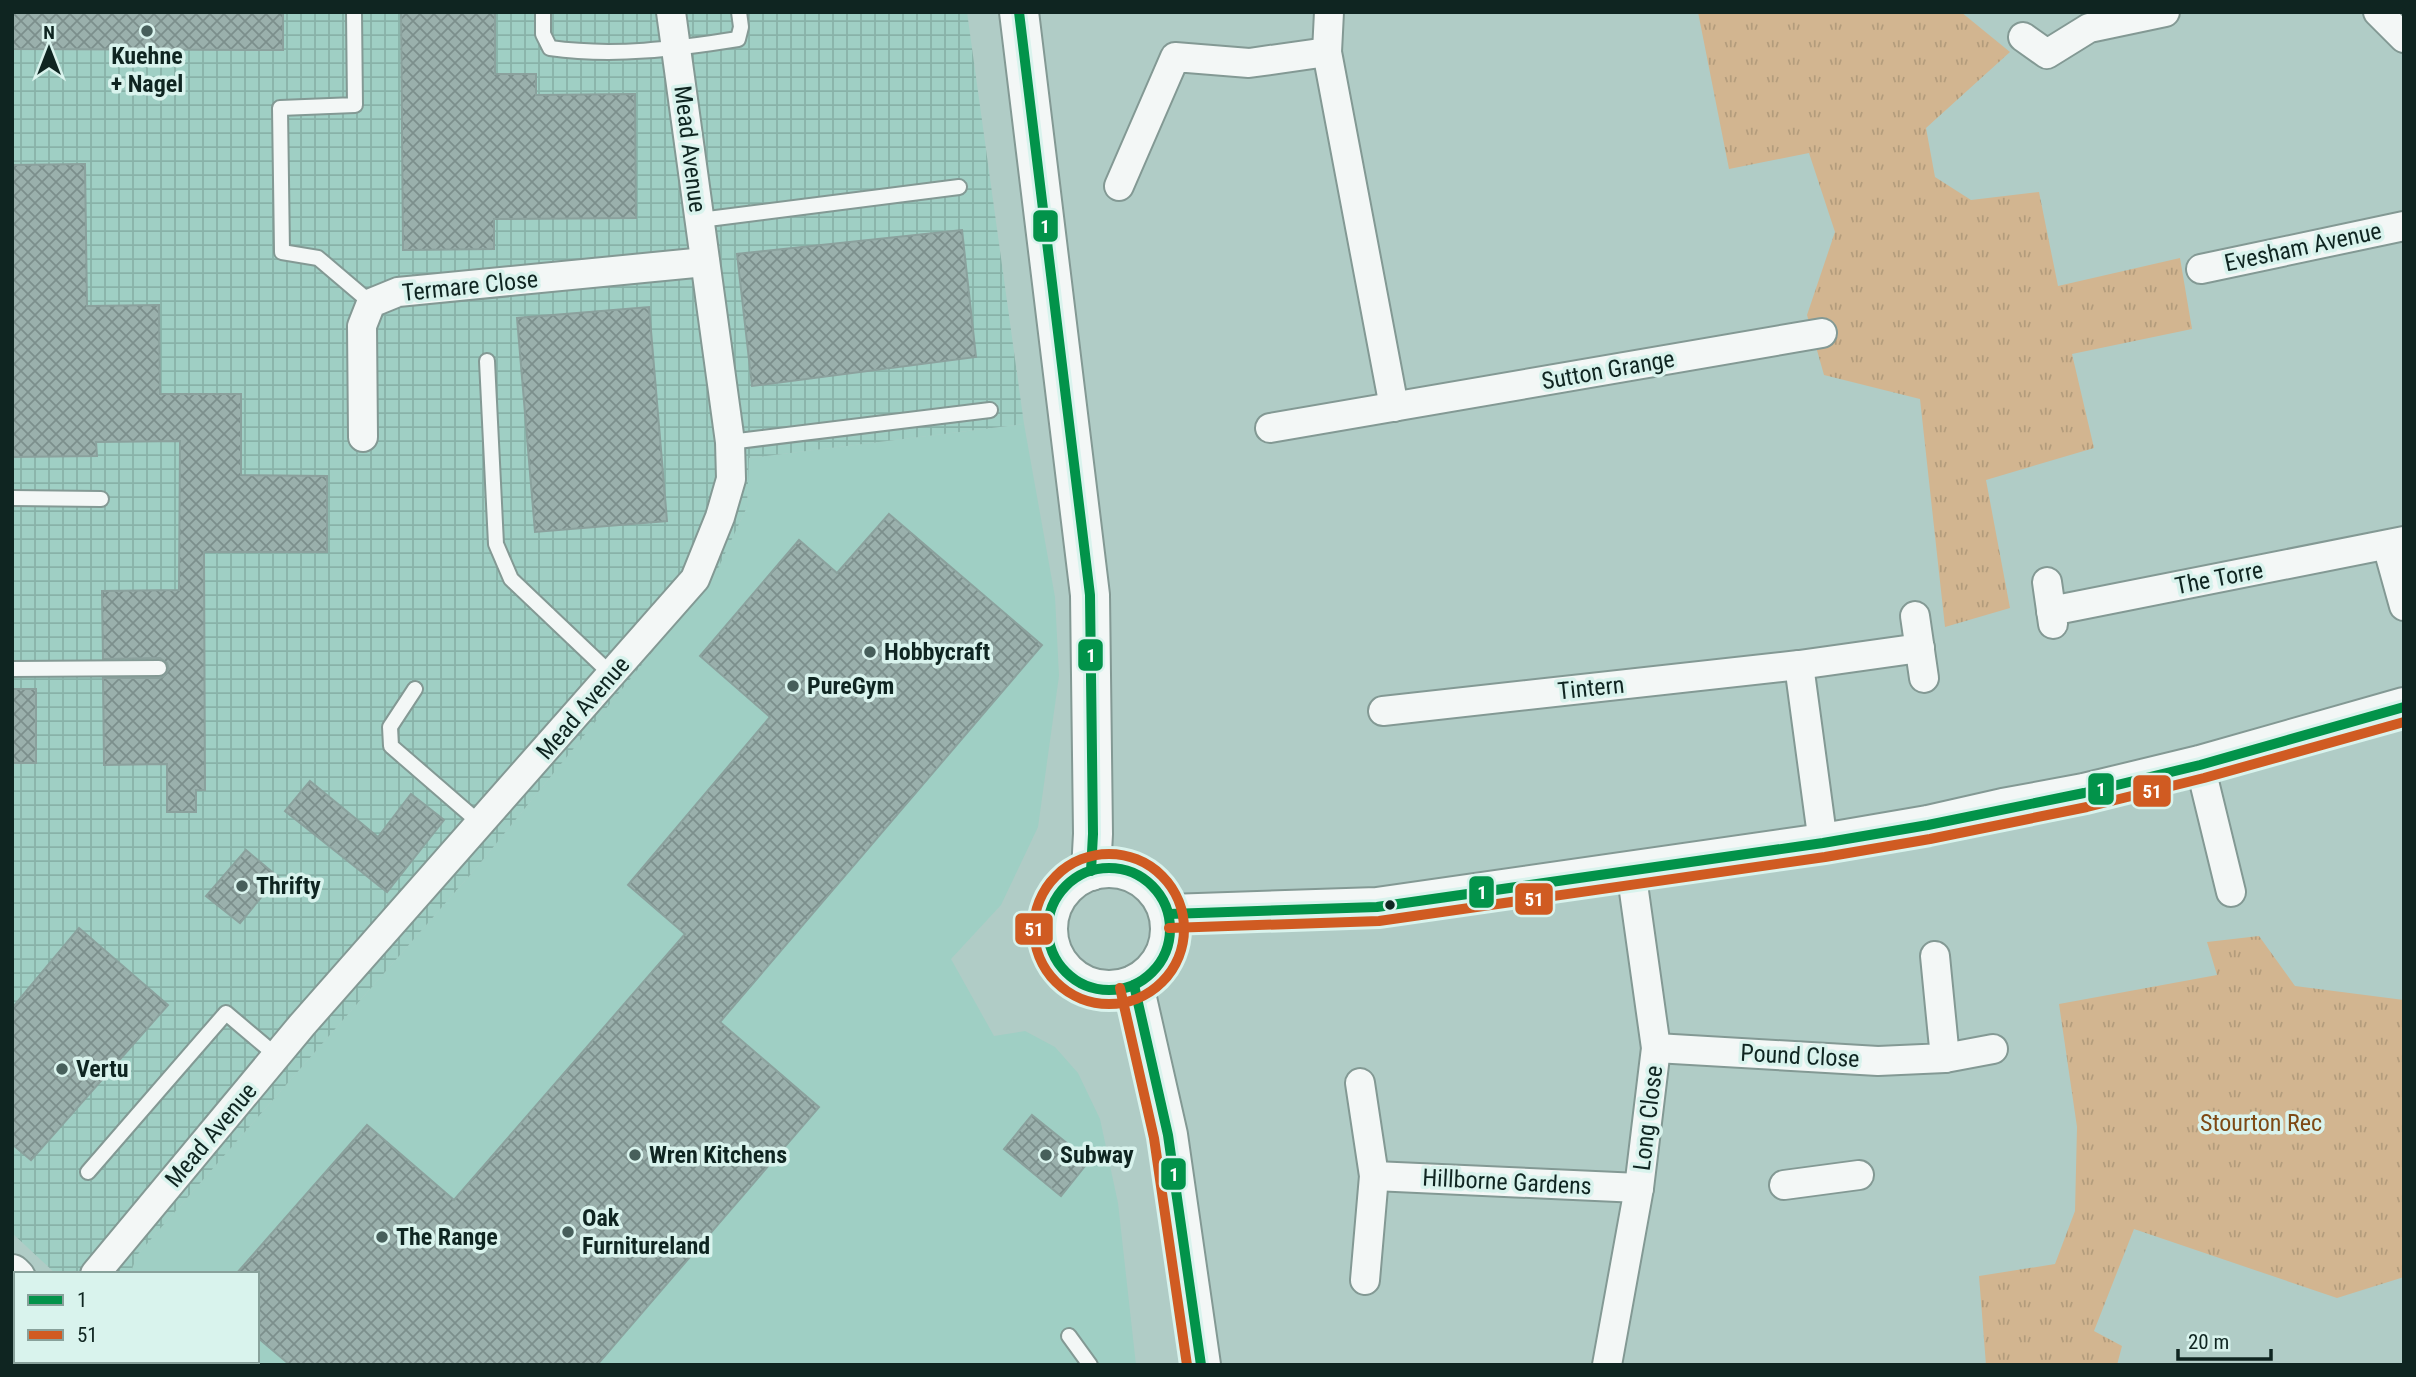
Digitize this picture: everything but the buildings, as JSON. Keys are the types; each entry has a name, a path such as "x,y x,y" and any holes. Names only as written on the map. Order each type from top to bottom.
{"street":[{"name":"Mead Avenue","path":"97,1272 277,1056 695,579 720,517 731,480 730,442 671,12"},
{"path":"1018,12 1090,595 1093,834 1091,871"},
{"path":"1329,12 1327,52 1394,407"},
{"path":"2023,37 2047,54 2089,29 2165,12"},
{"path":"1119,186 1175,57 1249,63 1327,52"},
{"name":"Evesham Avenue","path":"2202,269 2404,226"},
{"name":"Termare Close","path":"363,437 362,326 371,303 398,292 705,262"},
{"name":"Sutton Grange","path":"1270,428 1822,333"},
{"name":"The Torre","path":"2047,582 2052,618 2395,543 2404,606"},
{"path":"1915,616 1924,678"},
{"name":"Tintern","path":"1383,711 1799,665 1920,648"},
{"path":"1799,665 1823,843"},
{"path":"1168,914 1377,906 1823,843 2084,793 2200,765 2404,707"},
{"path":"2200,765 2231,892"},
{"path":"1111,868 1130,872 1148,882 1161,896 1168,914 1171,931 1168,948 1160,964 1149,976 1134,985 1116,990 1081,984 1066,973 1055,958 1049,941 1053,906 1062,891 1075,878 1091,871 1111,868"},
{"name":"Long Close","path":"1607,1365 1639,1188 1656,1048 1631,870"},
{"path":"1935,956 1945,1058"},
{"path":"1134,985 1168,1135 1200,1365"},
{"name":"Pound Close","path":"1656,1048 1878,1061 1945,1058 1993,1049"},
{"path":"1360,1083 1374,1176 1365,1280"},
{"path":"1784,1185 1859,1175"},
{"name":"Hillborne Gardens","path":"1374,1176 1639,1188"}],"lane":[{"path":"354,12 355,105 280,108 282,252 318,258 371,303"},
{"path":"542,12 543,34 550,48 582,52 677,49 738,39 741,27 739,12"},
{"path":"699,219 959,187"},
{"path":"487,361 496,544 512,579 612,675"},
{"path":"730,442 990,410"},
{"path":"12,498 101,499"},
{"path":"12,669 159,668"},
{"path":"415,689 390,727 391,746 481,824"},
{"path":"88,1172 226,1013 277,1056"},
{"path":"1069,1336 1090,1365"}],"shaded area":[{"path":"12,12 967,12 1024,424 749,458 747,507 715,575 477,867 138,1254 131,1272 54,1272 12,1233"},
{"path":"1024,424 1055,597 1059,676 1038,827 1001,905 951,959 994,1036 1025,1031 1055,1047 1078,1073 1100,1119 1118,1203 1136,1365 146,1365 144,1363 259,1363 259,1272 131,1272 138,1254 477,867 715,575 747,507 749,458"}],"green space":[{"path":"1698,12 1961,12 2010,52 1926,128 1935,177 1971,200 2039,192 2058,286 2180,258 2192,329 2072,354 2094,448 1986,480 2010,608 1945,627 1920,399 1824,375 1807,315 1835,232 1809,153 1729,169"},
{"name":"Stourton Rec","path":"2259,936 2295,986 2404,1000 2404,1277 2337,1298 2134,1229 2094,1331 2122,1346 2117,1365 1986,1365 1979,1276 2055,1264 2075,1211 2077,1127 2059,1004 2217,975 2207,942"}],"transit line":[{"name":"1","path":"1019,12 1090,595 1093,834 1091,871"},
{"name":"1","path":"1169,914 1377,907 1823,843 2084,793 2200,765 2404,707"},
{"name":"51","path":"1169,928 1379,921 1825,857 2087,807 2204,778 2404,722"},
{"name":"51","path":"1109,854 1138,860 1162,876 1178,900 1184,929 1178,958 1162,982 1138,998 1109,1004 1080,998 1056,982 1040,958 1034,929 1040,900 1056,876 1080,860 1109,854"},
{"name":"1","path":"1109,868 1132,873 1152,886 1165,906 1170,929 1165,952 1152,972 1132,985 1109,990 1086,985 1066,972 1053,952 1048,929 1053,906 1066,886 1086,873 1109,868"},
{"name":"1","path":"1134,985 1168,1135 1201,1365"},
{"name":"51","path":"1120,988 1154,1138 1187,1365"}],"place":[{"name":"Kuehne + Nagel","path":"147,31"},
{"name":"Hobbycraft","path":"870,652"},
{"name":"PureGym","path":"793,686"},
{"name":"Thrifty","path":"242,886"},
{"name":"Vertu","path":"62,1069"},
{"name":"Wren Kitchens","path":"635,1155"},
{"name":"Subway","path":"1046,1155"},
{"name":"Oak Furnitureland","path":"568,1232"},
{"name":"The Range","path":"382,1237"}]}
